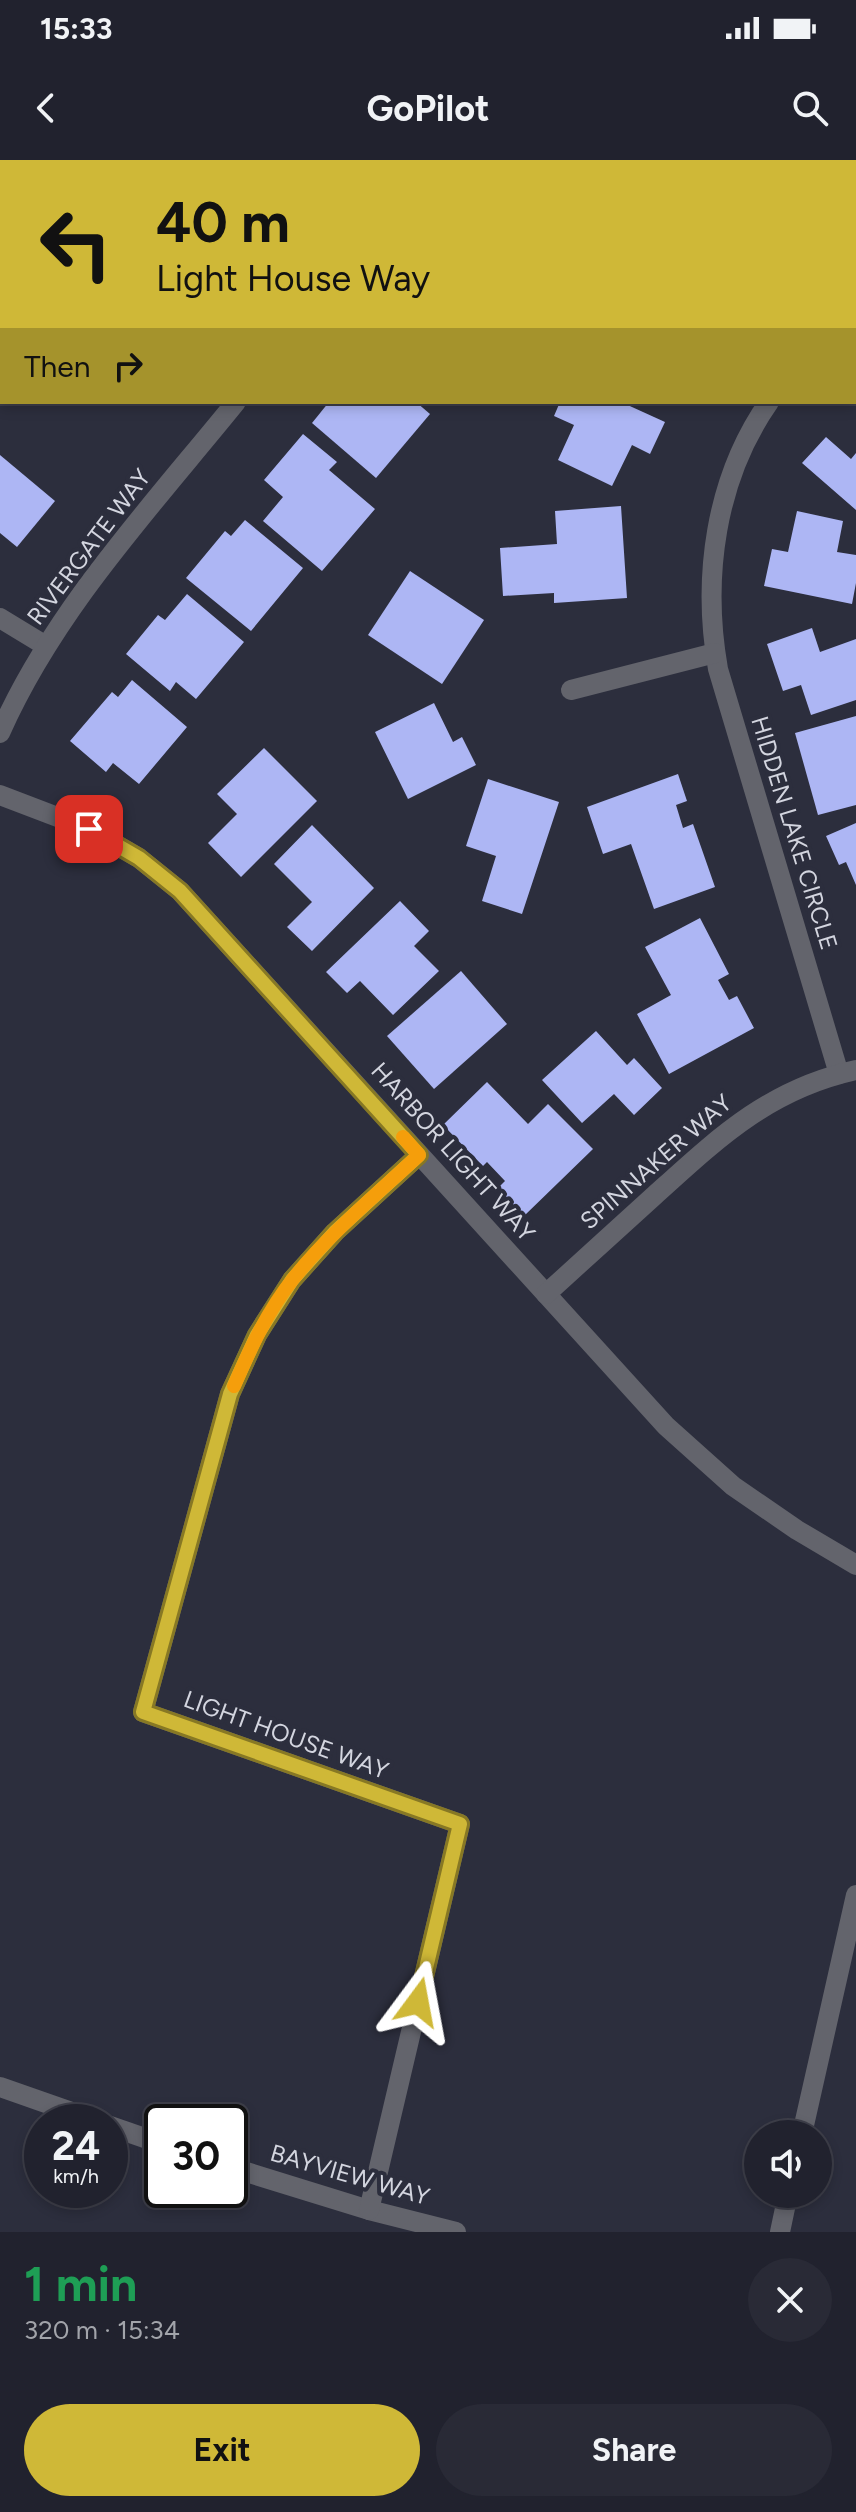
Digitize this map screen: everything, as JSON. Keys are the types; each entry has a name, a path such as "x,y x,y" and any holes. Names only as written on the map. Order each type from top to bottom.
{"street":[{"name":"RIVERGATE WAY","path":"0,733 46,646 92,581 234,404"},
{"name":"HIDDEN LAKE CIRCLE","path":"768,404 737,460 720,512 711,566 715,653 847,1072"},
{"path":"0,618 46,646"},
{"path":"571,690 715,653"},
{"name":"HARBOR LIGHT WAY","path":"0,795 89,829 139,858 180,891 666,1426 733,1486 797,1530 856,1565"},
{"name":"SPINNAKER WAY","path":"546,1294 723,1133 761,1107 814,1082 847,1072"},
{"name":"LIGHT HOUSE WAY","path":"369,2210 460,1824 143,1712 230,1394 257,1335 292,1280 335,1232 419,1155"},
{"path":"805,2120 856,1895"},
{"path":"0,2087 49,2104"},
{"name":"BAYVIEW WAY","path":"248,2173 369,2210 456,2232"},
{"path":"780,2232 785,2208"}],"building":[{"path":"327,404 418,404 430,414 376,478 312,423"},
{"path":"559,404 625,404 665,422 650,454 632,445 612,486 558,460 574,425 554,416"},
{"path":"303,434 337,462 329,470 375,509 322,571 263,521 283,497 264,480"},
{"path":"826,437 851,459 856,453 856,510 802,463"},
{"path":"0,455 55,501 17,547 0,533"},
{"path":"621,506 627,598 554,603 554,593 503,596 500,548 557,544 555,511"},
{"path":"797,511 843,521 837,552 856,555 852,604 764,586 772,549 788,552"},
{"path":"245,520 303,568 251,631 186,578 225,531 231,536"},
{"path":"410,571 484,620 442,684 368,635"},
{"path":"187,594 244,642 196,699 176,682 170,691 126,654 158,615 165,620"},
{"path":"812,628 820,652 856,639 856,700 811,715 801,685 783,691 767,644"},
{"path":"132,680 187,727 139,784 113,763 106,772 70,741 112,692 118,697"},
{"path":"434,703 453,742 462,737 476,765 408,799 375,732"},
{"path":"856,716 856,805 818,815 795,733"},
{"path":"264,748 317,801 241,877 208,843 237,814 217,794"},
{"path":"678,774 687,801 676,805 683,828 693,824 715,887 654,909 631,844 603,854 587,807"},
{"path":"488,779 559,802 522,914 482,901 496,856 466,846"},
{"path":"856,823 856,885 846,862 839,865 826,836"},
{"path":"312,825 374,888 312,951 287,927 312,902 274,864"},
{"path":"400,901 429,931 414,946 439,971 393,1015 360,981 347,993 326,972"},
{"path":"700,918 729,974 718,980 729,1000 737,996 754,1028 669,1074 637,1014 671,995 645,947"},
{"path":"461,971 507,1024 434,1089 387,1036"},
{"path":"596,1031 627,1065 634,1058 662,1088 634,1115 614,1094 582,1123 542,1080"},
{"path":"487,1082 528,1124 548,1104 593,1149 524,1216 497,1189 505,1181 487,1162 483,1166 443,1125"}],"slow traffic":[{"path":"234,1386 257,1335 292,1280 335,1232 419,1155 403,1137"}],"route":[{"path":"89,829 139,858 180,891 419,1155 335,1232 292,1280 257,1335 230,1394 143,1712 460,1824 418,2002"}]}
